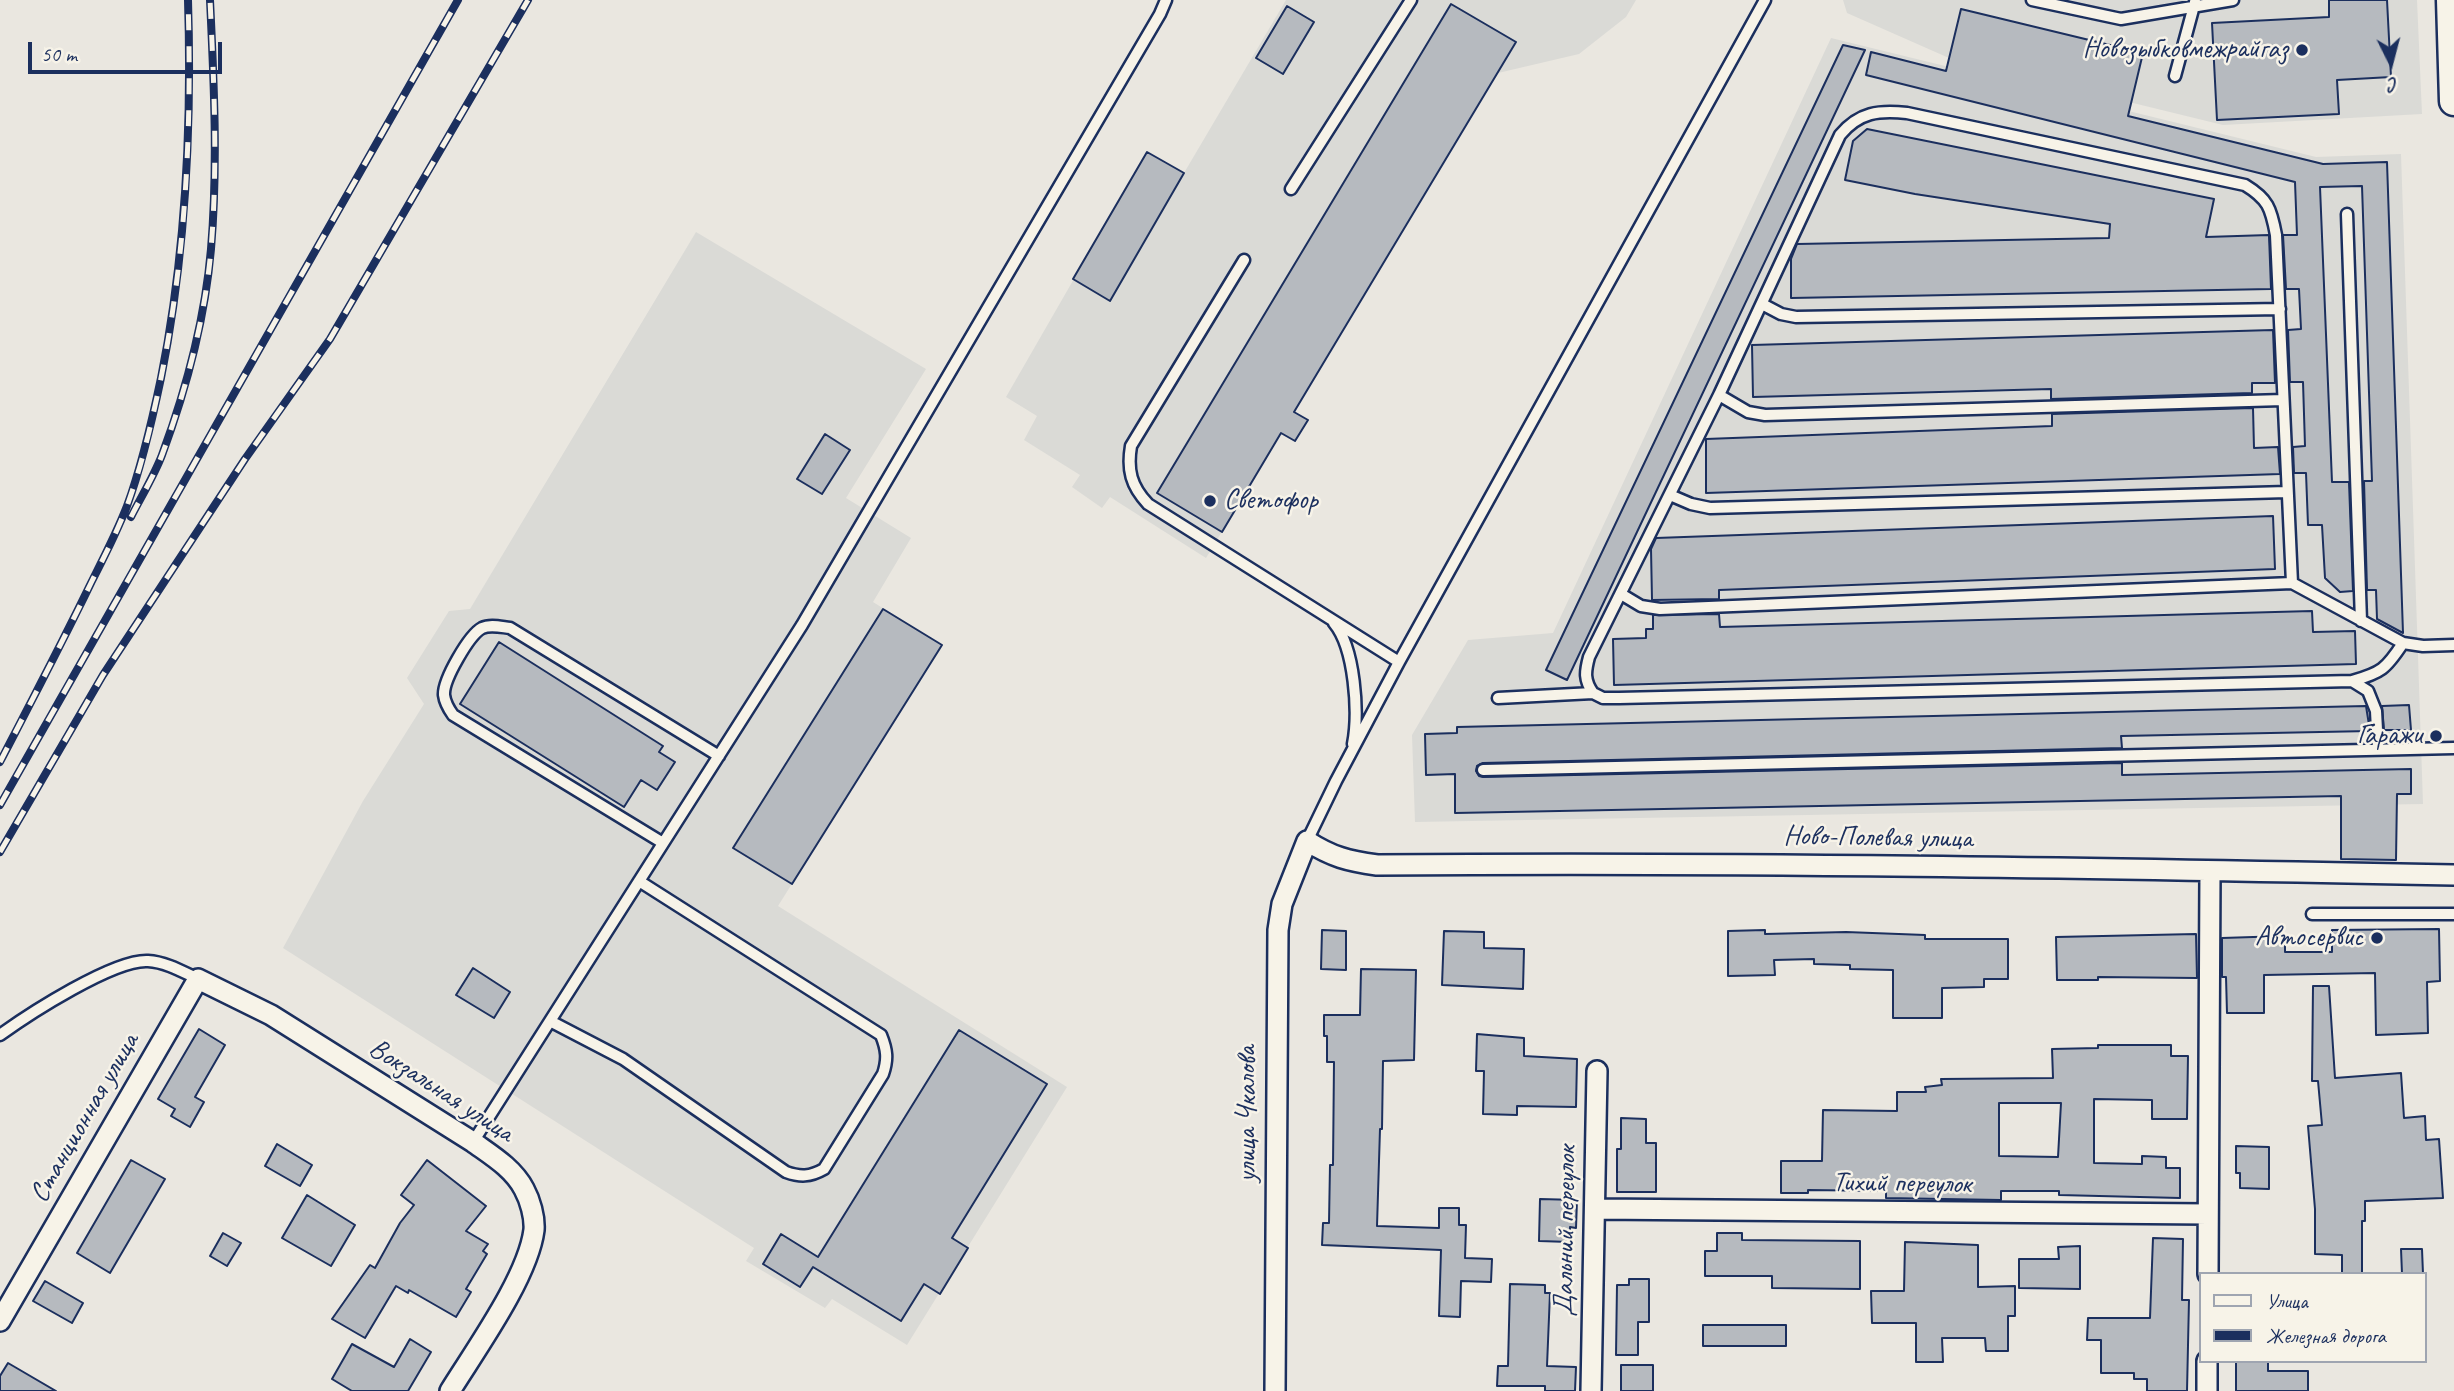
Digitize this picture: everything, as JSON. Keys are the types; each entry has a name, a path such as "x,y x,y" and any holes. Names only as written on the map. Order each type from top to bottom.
{"street":[{"path":"2451,0 2454,101"},
{"name":"Ново-Полевая улица","path":"1307,841 1330,856 1377,865 1600,863 2454,875"},
{"name":"улица Чкалова","path":"1275,1391 1278,930 1282,904 1307,841"},
{"path":"2208,1272 2210,870"},
{"name":"Вокзальная улица","path":"198,979 271,1015 473,1142 503,1163 523,1186 531,1206 534,1228 529,1252 519,1278 450,1391"},
{"name":"Станционная улица","path":"0,1321 198,979"},
{"name":"Дальний переулок","path":"1591,1391 1597,1071"},
{"name":"Тихий переулок","path":"1595,1209 2208,1214"},
{"path":"2207,1363 2207,1391"}],"lane":[{"path":"473,1142 809,614 1166,0"},
{"path":"1291,189 1411,0"},
{"path":"1307,841 1399,663 1765,0"},
{"path":"2032,0 2121,19 2194,3 2233,0"},
{"path":"2175,76 2194,3"},
{"path":"2292,583 2276,234 2266,200 2245,185 1907,113 1871,112 1860,116 1840,135 1719,395 1589,657 1585,670 1586,683 1593,693 1603,698 1619,698 2352,681 2374,675 2389,664 2403,643"},
{"path":"2347,214 2361,621"},
{"path":"1244,260 1131,446 1128,462 1130,476 1138,493 1148,504 1399,663"},
{"path":"1762,304 1781,314 1796,317 2280,309"},
{"path":"1719,395 1748,412 1765,415 2283,400"},
{"path":"1670,495 1710,508 2287,492"},
{"path":"1621,594 1641,606 1660,609 2292,583 2403,643 2423,646 2454,645"},
{"path":"1328,617 1343,638 1350,664 1355,727 1350,755"},
{"path":"663,843 453,715 446,705 446,681 473,636 482,628 510,628 719,756"},
{"path":"2352,681 2368,691 2376,711 2378,750"},
{"path":"1499,698 1593,693"},
{"path":"1483,771 2454,748"},
{"path":"550,1021 643,1073 786,1172 800,1176 814,1175 824,1169 883,1074 887,1062 887,1048 881,1035 639,881"},
{"path":"2312,914 2454,914"},
{"path":"0,1035 57,997 127,964 139,961 160,963 198,979"}],"shaded area":[{"path":"1286,0 1636,0 1626,17 1579,54 1498,73 1206,558 1110,497 1102,508 1072,487 1080,475 1024,440 1037,416 1006,397 1147,152 1184,173"},
{"name":"Новозыбковмежрайгаз","path":"1843,0 2417,0 2422,114 2223,125 1949,58 1847,13"},
{"path":"1831,38 2316,157 2401,154 2423,804 1415,822 1412,735 1468,640 1553,633"},
{"path":"696,232 926,369 846,498 911,538 873,602 942,645 778,906 1067,1087 907,1345 832,1299 825,1308 746,1261 754,1248 283,948 363,801 424,704 407,678 449,611 470,609"}],"building":[{"name":"Новозыбковмежрайгаз","path":"2329,0 2387,0 2391,77 2337,80 2339,114 2217,120 2212,23 2329,17"},
{"path":"1451,4 1516,42 1294,412 1308,420 1295,441 1281,433 1222,532 1157,493"},
{"path":"1287,6 1314,22 1283,74 1256,58"},
{"path":"1961,9 2143,53 2128,116 2323,164 2387,162 2403,633 2377,619 2376,590 2367,590 2364,481 2372,481 2362,186 2320,187 2332,482 2349,482 2353,591 2340,592 2325,578 2322,525 2308,525 2306,473 2294,473 2293,447 2305,446 2303,382 2290,382 2288,330 2301,329 2299,289 2286,289 2283,235 2297,235 2295,182 1866,75 1871,52 1946,71"},
{"path":"1843,45 1865,50 1567,680 1546,670"},
{"path":"1867,129 2214,199 2206,237 2269,235 2271,289 1791,298 1791,259 1797,244 2109,238 2110,224 1915,194 1845,180 1853,141"},
{"path":"1147,152 1184,173 1110,301 1073,279"},
{"path":"2273,330 2275,383 2252,383 2252,393 2051,399 2051,389 1753,397 1752,345"},
{"path":"2253,408 2254,448 2278,447 2280,474 1706,493 1706,439 2052,426 2052,414"},
{"path":"825,434 850,450 822,494 797,479"},
{"path":"2273,516 2275,569 1719,590 1719,599 1652,600 1651,549 1656,538"},
{"path":"883,609 942,645 792,884 733,848"},
{"path":"2312,611 2313,632 2355,631 2356,664 1614,685 1613,639 1646,638 1646,629 1653,629 1653,615 1719,614 1720,627"},
{"path":"499,642 663,746 659,752 675,762 657,790 641,780 624,807 460,704"},
{"path":"2409,705 2411,730 2384,730 2382,706"},
{"path":"2366,706 2370,731 2121,736 2122,748 1483,763 1477,766 1476,771 1483,777 2122,763 2122,775 2411,769 2411,794 2397,794 2396,860 2341,859 2341,796 1455,813 1455,774 1426,775 1425,734 1457,733 1457,727"},
{"path":"2439,929 2440,981 2427,982 2428,1033 2376,1035 2375,973 2264,975 2264,1013 2227,1013 2226,977 2222,977 2222,938 2285,936 2285,952 2332,952 2332,930"},
{"path":"1322,930 1346,931 1346,970 1321,969"},
{"path":"1765,930 1765,934 1846,932 1925,935 1925,939 2008,939 2008,979 1984,979 1984,987 1942,988 1942,1018 1893,1018 1893,970 1850,969 1850,965 1814,964 1814,959 1774,960 1775,975 1728,976 1728,931"},
{"path":"1444,931 1484,932 1484,948 1524,949 1523,989 1442,985"},
{"path":"2196,934 2197,978 2098,977 2098,980 2057,980 2056,937"},
{"path":"473,968 510,992 494,1018 456,995"},
{"path":"1361,969 1416,970 1414,1060 1383,1061 1377,1226 1439,1228 1439,1208 1459,1208 1459,1225 1466,1225 1465,1258 1492,1259 1491,1282 1461,1281 1460,1317 1439,1316 1441,1250 1322,1245 1323,1223 1329,1223 1330,1165 1333,1165 1334,1062 1327,1062 1324,1015 1360,1015"},
{"path":"2313,986 2329,986 2335,1078 2401,1073 2404,1118 2425,1116 2426,1140 2439,1139 2443,1198 2365,1201 2365,1221 2362,1221 2362,1272 2342,1272 2342,1255 2315,1254 2315,1209 2308,1126 2322,1125 2318,1081 2312,1081"},
{"path":"199,1029 225,1045 195,1097 204,1102 190,1127 171,1116 175,1109 158,1099"},
{"path":"959,1030 1047,1084 952,1238 968,1248 940,1294 924,1284 901,1321 813,1267 800,1287 763,1264 781,1234 818,1257"},
{"path":"1477,1034 1524,1038 1524,1056 1577,1059 1576,1107 1517,1106 1517,1115 1483,1114 1484,1071 1476,1071"},
{"path":"2098,1045 2171,1045 2171,1056 2188,1056 2187,1119 2152,1119 2152,1100 2094,1099 2094,1163 2142,1164 2142,1156 2166,1157 2166,1168 2180,1168 2180,1198 2059,1195 2059,1191 2001,1191 2001,1200 1886,1198 1886,1191 1808,1190 1808,1193 1781,1193 1781,1161 1822,1161 1823,1110 1897,1111 1897,1092 1926,1092 1925,1087 1942,1085 1941,1079 2053,1078 2052,1049 2098,1048","holes":["1999,1103 2061,1103 2058,1157 1999,1156"]},
{"path":"1621,1118 1646,1119 1646,1143 1656,1143 1656,1192 1617,1192 1617,1149 1621,1149"},
{"path":"277,1144 312,1165 300,1186 265,1166"},
{"path":"2236,1146 2269,1147 2269,1189 2240,1188 2240,1173 2236,1173"},
{"path":"131,1160 165,1179 110,1273 77,1253"},
{"path":"427,1160 486,1206 466,1231 488,1244 483,1251 487,1254 466,1289 471,1292 456,1317 409,1290 408,1293 396,1286 365,1338 332,1319 370,1265 375,1268 400,1223 414,1205 401,1195"},
{"path":"307,1195 355,1225 331,1266 282,1238"},
{"path":"1540,1199 1577,1200 1576,1228 1570,1227 1570,1242 1539,1241"},
{"path":"223,1233 241,1243 227,1266 210,1256"},
{"path":"1717,1233 1742,1233 1742,1240 1860,1241 1860,1289 1772,1288 1772,1276 1705,1276 1705,1251 1717,1251"},
{"path":"2153,1238 2183,1239 2182,1300 2189,1300 2187,1391 2147,1391 2147,1379 2134,1379 2134,1373 2101,1373 2101,1340 2087,1340 2088,1318 2150,1318"},
{"path":"1905,1242 1978,1245 1978,1287 2015,1286 2015,1316 2008,1316 2008,1351 1986,1351 1985,1338 1942,1338 1943,1362 1916,1362 1916,1323 1872,1323 1871,1291 1904,1291"},
{"path":"2080,1246 2080,1289 2019,1288 2019,1259 2059,1259 2058,1247"},
{"path":"2401,1249 2422,1249 2423,1272 2402,1272"},
{"path":"1629,1279 1649,1279 1649,1322 1638,1322 1638,1355 1616,1355 1617,1285 1629,1285"},
{"path":"45,1281 83,1303 72,1323 33,1301"},
{"path":"1510,1284 1545,1285 1545,1293 1550,1293 1547,1366 1576,1367 1575,1391 1545,1391 1545,1386 1497,1386 1498,1366 1508,1366"},
{"path":"1703,1325 1786,1325 1786,1346 1703,1346"},
{"path":"410,1339 431,1352 408,1391 352,1391 332,1379 352,1344 394,1367"},
{"path":"8,1363 56,1391 0,1391 0,1376"},
{"path":"2236,1363 2268,1363 2268,1371 2308,1371 2308,1391 2236,1391"},
{"path":"1621,1365 1653,1365 1653,1391 1621,1391"}],"railway":[{"path":"0,762 119,525 150,427 170,331 182,237 188,143 188,0"},
{"path":"131,517 155,471 171,430 193,354 204,302 211,249 215,156 210,0"},
{"path":"0,805 458,0"},
{"path":"0,852 103,675 245,459 330,339 528,0"}],"place":[{"name":"Новозыбковмежрайгаз","path":"2302,50"},
{"name":"Светофор","path":"1210,501"},
{"name":"Гаражи","path":"2436,736"},
{"name":"Автосервис","path":"2377,938"}]}
